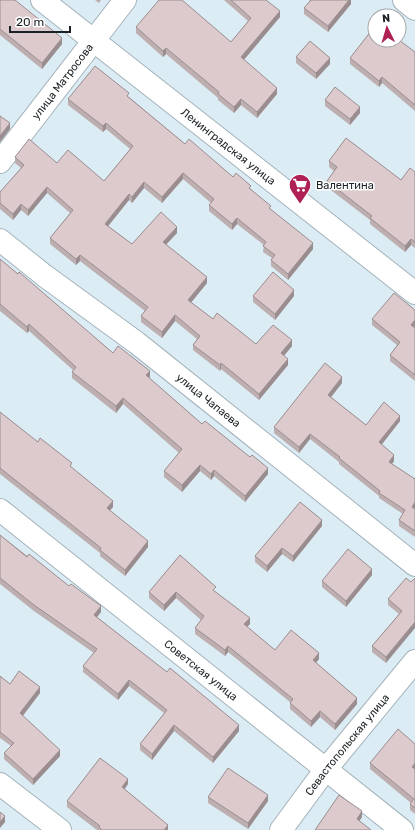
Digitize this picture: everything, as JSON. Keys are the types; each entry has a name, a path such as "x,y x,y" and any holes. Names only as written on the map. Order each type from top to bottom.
{"street":[{"name":"Ленинградская улица","path":"42,0 415,293"},
{"name":"улица Матросова","path":"0,162 125,0"},
{"path":"404,0 415,9"},
{"name":"улица Чапаева","path":"0,240 45,276 137,343 415,565"},
{"name":"Советская улица","path":"0,510 402,830"},
{"name":"Севастопольская улица","path":"281,830 326,769 415,661"},
{"path":"0,784 60,830"}],"building":[{"path":"0,0 15,0 62,38 42,63 0,29"},
{"path":"159,0 182,0 231,42 251,18 231,0 266,0 280,11 241,57 277,88 257,112 241,99 234,107 218,94 219,92 166,48 163,51 136,27"},
{"path":"311,0 349,0 328,26 304,8"},
{"path":"367,36 367,48 407,48 407,46 415,52 415,105 382,77 379,81 350,58"},
{"path":"310,41 330,58 316,73 296,57"},
{"path":"95,66 129,93 127,96 185,144 189,139 233,177 236,173 251,186 249,188 271,206 269,208 313,243 288,274 271,260 275,255 263,246 266,242 237,218 232,224 209,205 214,199 183,173 162,197 144,182 132,197 129,194 105,224 132,244 161,212 177,227 163,242 207,277 188,300 213,319 217,313 256,344 273,325 292,340 281,353 288,359 259,394 221,363 220,365 193,345 200,336 175,315 162,332 141,316 148,307 80,255 76,259 50,238 73,210 47,187 28,210 21,204 13,214 0,203 0,192 24,165 15,157 29,139 57,163 68,150 104,181 133,146 106,123 103,126 68,99"},
{"path":"335,87 360,107 350,119 325,100"},
{"path":"0,116 10,123 0,136"},
{"path":"346,138 401,180 410,168 415,172 415,242 411,239 405,246 370,218 372,216 327,181 337,167 329,161"},
{"path":"0,259 18,274 19,272 113,353 118,346 150,371 146,375 202,424 205,421 250,457 252,455 268,468 245,496 214,470 211,474 200,465 182,485 164,471 182,449 123,398 116,406 72,372 76,367 29,324 27,327 0,304"},
{"path":"273,272 294,290 275,314 253,296"},
{"path":"394,293 415,310 415,320 411,325 415,328 415,375 390,355 400,342 372,319"},
{"path":"325,363 342,377 328,395 366,425 384,402 400,416 379,442 394,455 389,462 415,479 415,502 412,507 415,509 415,531 399,520 405,510 379,493 380,491 310,434 299,447 274,427"},
{"path":"0,412 38,442 40,438 72,463 70,466 113,501 107,508 148,541 125,570 100,550 101,548 0,468"},
{"path":"300,502 322,520 293,556 282,548 267,566 255,556"},
{"path":"0,535 27,557 29,554 69,586 71,584 101,606 94,615 167,672 170,668 239,725 213,757 174,725 152,754 140,744 167,710 129,680 118,694 83,666 97,649 34,605 0,578"},
{"path":"348,549 372,569 346,601 322,581"},
{"path":"180,555 216,587 213,590 250,618 244,624 275,650 291,630 319,653 313,660 357,698 335,724 320,711 311,721 290,703 293,699 228,646 225,650 195,628 204,616 176,592 164,605 149,592"},
{"path":"406,578 411,582 415,578 415,622 386,657 372,646 402,611 388,599"},
{"path":"19,671 40,687 20,713 60,750 33,779 4,753 14,743 0,732 0,676 10,684"},
{"path":"398,729 415,744 415,763 412,767 415,769 415,808 410,804 414,799 370,763"},
{"path":"100,758 128,779 122,787 168,825 164,830 102,830 99,827 100,826 67,801"},
{"path":"228,768 268,795 248,823 208,797"},
{"path":"339,795 362,811 357,819 371,830 315,830"},
{"path":"0,812 5,816 0,822"}],"place":[{"name":"Валентина","path":"300,204"}]}
